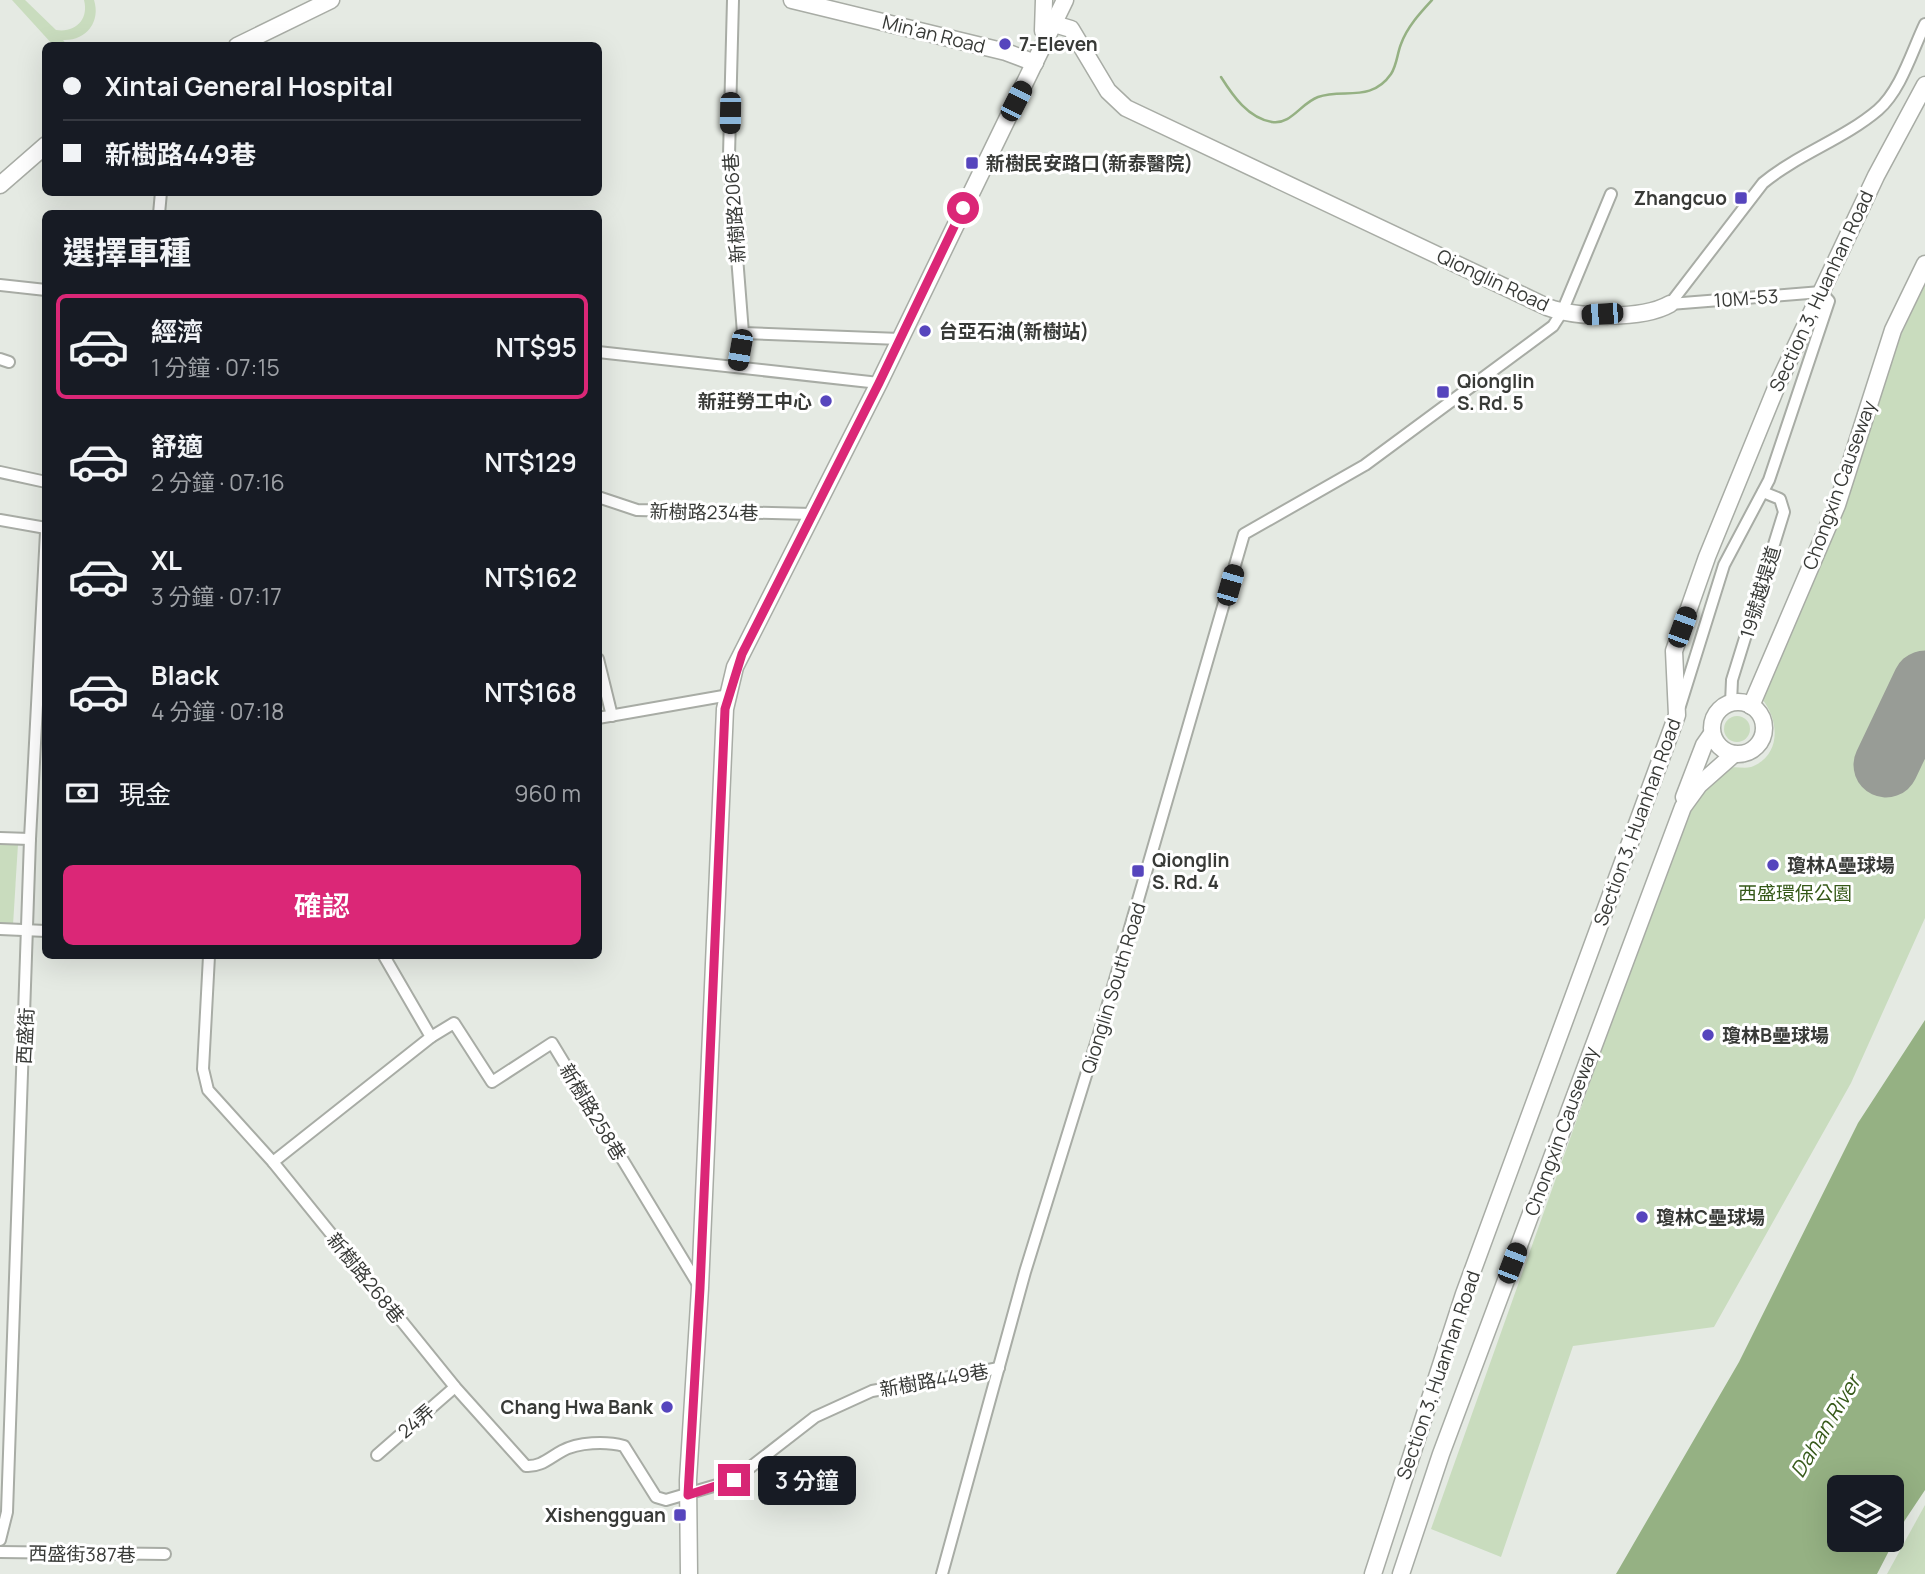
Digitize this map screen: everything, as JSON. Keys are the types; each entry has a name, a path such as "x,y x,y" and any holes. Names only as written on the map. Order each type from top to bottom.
{"street":[{"path":"245,42 331,0"},
{"name":"新樹路206巷","path":"733,0 729,155 743,333 737,367"},
{"name":"Min'an Road","path":"792,0 1006,52 1037,57"},
{"path":"1044,0 1049,21"},
{"path":"689,1574 688,1495 700,1288 722,768 729,695 736,667 879,383 1037,57 1049,21 1065,0"},
{"name":"Qionglin Road","path":"1049,21 1071,29 1108,91 1126,108 1562,312 1577,316 1640,312 1660,309 1670,304"},
{"path":"1670,304 1763,183 1779,169 1878,110 1896,85 1925,24"},
{"name":"Section 3, Huanhan Road","path":"1373,1574 1464,1294 1677,715 1674,651 1776,387 1876,176 1925,85"},
{"path":"0,185 42,148"},
{"path":"1562,312 1611,194"},
{"name":"Chongxin Causeway","path":"1683,807 1699,785 1734,754 1744,754 1760,742 1763,722 1751,706 1837,505 1894,330 1925,264"},
{"path":"0,285 42,290"},
{"name":"10M-53","path":"1670,304 1821,292"},
{"name":"19號越堤道","path":"1677,715 1724,565 1763,492 1828,309 1829,301 1821,292"},
{"name":"Qionglin South Road","path":"942,1574 1025,1272 1111,993 1244,534 1365,465 1553,326 1562,312"},
{"path":"743,333 900,339"},
{"path":"602,352 879,383"},
{"path":"0,472 42,481"},
{"name":"19號越堤道","path":"1731,703 1732,680 1784,512 1780,499 1763,492"},
{"name":"新樹路234巷","path":"602,498 637,510 812,514"},
{"path":"0,520 42,529"},
{"name":"西盛街","path":"0,1540 7,1511 3,1466 29,931 30,839 42,659"},
{"path":"602,675 612,716"},
{"path":"602,717 729,695"},
{"path":"1731,703 1751,706"},
{"name":"Chongxin Causeway","path":"1401,1574 1441,1454 1683,807 1689,781 1711,735 1715,715 1731,703"},
{"path":"1711,735 1724,751 1734,754"},
{"path":"0,838 30,839"},
{"path":"0,929 42,931"},
{"name":"新樹路268巷","path":"209,959 203,1069 208,1090 273,1162 455,1387 526,1466 536,1467 565,1449 613,1443 624,1446 656,1497 666,1500 688,1495"},
{"path":"273,1162 431,1037 386,959"},
{"name":"新樹路258巷","path":"431,1037 454,1023 492,1082 552,1043 700,1288"},
{"name":"新樹路449巷","path":"688,1495 734,1480 815,1417 872,1391 999,1368"},
{"name":"24弄","path":"377,1455 455,1387"},
{"name":"西盛街387巷","path":"0,1552 165,1554"}],"green space":[{"path":"12,0 25,0 56,30 63,30 75,27 83,19 84,0 94,0 95,16 85,34 63,40 65,42 50,42"},
{"name":"西盛環保公園","path":"1925,284 1925,918 1851,1083 1714,1327 1573,1346 1501,1557 1431,1529 1691,799 1724,770 1731,767 1751,767 1761,762 1772,746 1772,717 1762,699 1855,475 1854,435"},
{"path":"1737,716 1746,720 1750,729 1746,738 1737,742 1728,738 1724,729 1728,720"},
{"path":"0,842 18,844 13,925 0,924"},
{"path":"1925,1505 1925,1574 1887,1574 1899,1552 1904,1552 1904,1543"}],"water":[{"name":"Dahan River","path":"1925,1020 1925,1490 1904,1522 1904,1475 1827,1475 1827,1552 1888,1552 1877,1574 1616,1574 1739,1362 1858,1123"}],"waterway":[{"path":"1221,77 1248,111 1272,122 1285,120 1318,97 1375,89 1391,74 1407,32 1432,0"}],"runway":[{"path":"1886,765 1925,683"}],"place":[{"name":"7-Eleven","path":"1005,44"},
{"name":"新樹民安路口(新泰醫院)","path":"972,163"},
{"name":"Zhangcuo","path":"1741,198"},
{"name":"台亞石油(新樹站)","path":"925,331"},
{"name":"Qionglin S. Rd. 5","path":"1443,392"},
{"name":"新莊勞工中心","path":"826,401"},
{"name":"瓊林A壘球場","path":"1773,865"},
{"name":"Qionglin S. Rd. 4","path":"1138,871"},
{"name":"瓊林B壘球場","path":"1708,1035"},
{"name":"瓊林C壘球場","path":"1642,1217"},
{"name":"Chang Hwa Bank","path":"667,1407"},
{"name":"Xishengguan","path":"680,1515"}],"route":[{"path":"734,1480 688,1495 700,1288 725,709 742,654 879,383 963,208"}]}
